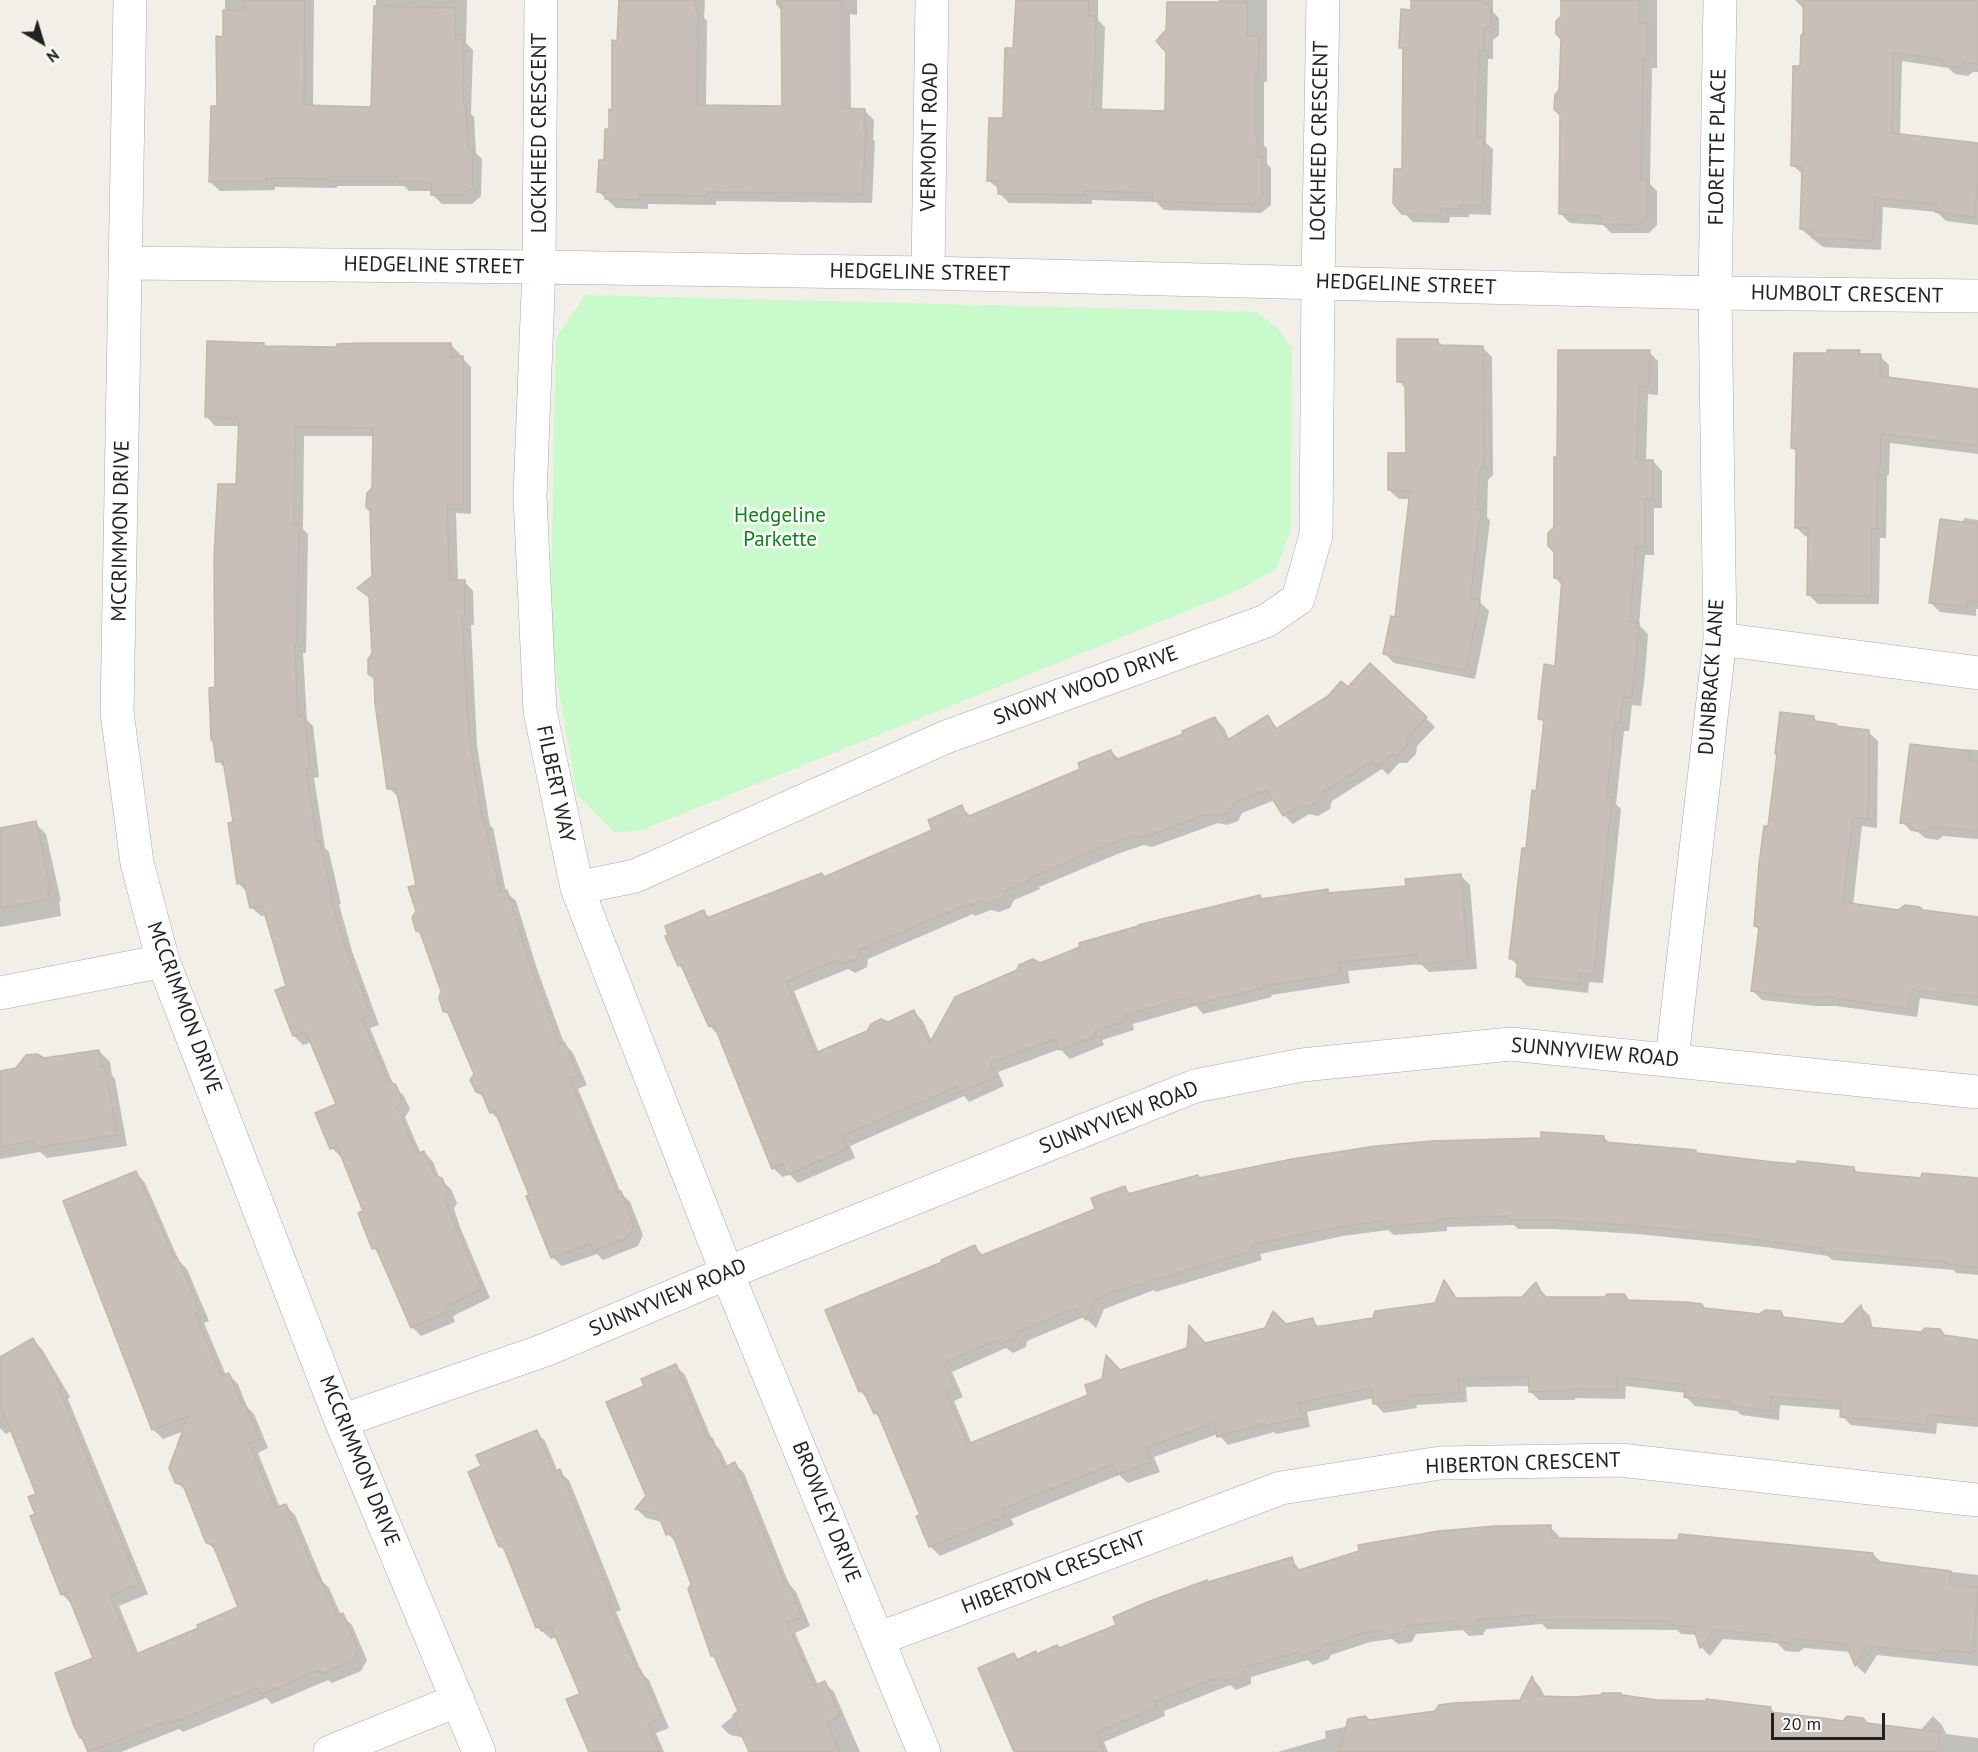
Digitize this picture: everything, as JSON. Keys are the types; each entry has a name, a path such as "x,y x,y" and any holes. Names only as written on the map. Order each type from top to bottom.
{"street":[{"name":"MCCRIMMON DRIVE","path":"130,0 117,712 137,863 164,961 341,1421 479,1752"},
{"name":"LOCKHEED CRESCENT","path":"539,267 541,0"},
{"name":"VERMONT ROAD","path":"928,273 932,0"},
{"name":"LOCKHEED CRESCENT","path":"1318,282 1323,0"},
{"name":"FLORETTE PLACE","path":"1715,293 1720,0"},
{"name":"HEDGELINE STREET","path":"125,263 928,273 1715,293"},
{"name":"FILBERT WAY","path":"539,267 530,496 540,711 577,888 727,1272"},
{"name":"SNOWY WOOD DRIVE","path":"577,888 635,876 946,737 1266,621 1298,599 1317,535 1318,282"},
{"name":"HUMBOLT CRESCENT","path":"1715,293 1978,296"},
{"name":"DUNBRACK LANE","path":"1672,1059 1720,639 1715,293"},
{"path":"1720,639 1978,673"},
{"path":"0,993 164,961"},
{"name":"SUNNYVIEW ROAD","path":"341,1421 545,1350 727,1272 1195,1086 1302,1065 1511,1044 1978,1092"},
{"name":"BROWLEY DRIVE","path":"727,1272 924,1752"},
{"name":"HIBERTON CRESCENT","path":"878,1639 1281,1488 1440,1463 1620,1460 1978,1500"},
{"path":"330,1752 458,1700"}],"green space":[{"name":"Hedgeline Parkette","path":"585,295 1256,312 1276,326 1292,348 1291,529 1277,568 1239,590 642,830 616,833 577,795 550,639 556,338"}],"building":[{"path":"244,0 305,0 304,105 371,107 374,6 456,8 455,39 464,39 463,106 466,106 468,149 473,148 473,187 462,195 431,195 431,182 398,182 398,177 266,178 266,182 209,182 211,106 217,106 216,36 223,37 223,10 244,10"},
{"path":"619,0 696,0 696,10 698,10 697,105 782,106 781,0 842,0 842,108 865,109 863,194 707,192 707,196 639,195 639,200 605,199 606,193 597,192 599,160 604,160 605,129 609,129 609,109 612,110 612,40 617,41"},
{"path":"1016,0 1089,0 1089,16 1096,16 1093,109 1165,111 1166,52 1156,41 1166,30 1167,2 1247,2 1247,35 1259,36 1258,73 1256,73 1256,137 1258,137 1258,157 1262,157 1262,196 1252,204 1219,204 1153,201 1153,193 1084,191 1084,195 998,194 998,181 987,181 989,118 1003,118 1005,48 1013,48"},
{"path":"1411,0 1480,0 1491,8 1491,25 1484,30 1484,50 1479,50 1477,138 1484,138 1482,206 1460,205 1461,209 1441,208 1440,215 1402,214 1393,203 1394,169 1402,169 1403,48 1399,48 1401,9 1411,10"},
{"path":"1561,0 1640,0 1640,23 1648,23 1648,59 1643,59 1641,180 1648,180 1648,215 1640,225 1600,224 1600,216 1559,214 1560,115 1554,109 1555,95 1559,90 1561,39 1556,34 1556,21 1561,16"},
{"path":"1803,0 1978,0 1978,64 1965,62 1959,68 1944,65 1940,59 1893,53 1892,133 1978,143 1978,179 1974,217 1935,212 1936,204 1875,198 1873,241 1812,238 1813,230 1800,229 1802,166 1791,166 1793,66 1800,66 1801,35 1804,35"},
{"path":"1397,339 1438,339 1438,345 1483,346 1484,465 1479,470 1478,509 1481,510 1470,598 1480,600 1466,671 1383,654 1391,616 1395,617 1410,491 1388,490 1388,453 1406,453 1405,382 1397,382"},
{"path":"207,341 264,343 264,346 337,347 337,344 362,343 451,343 451,357 463,356 463,505 447,505 450,580 465,580 465,616 462,616 469,736 482,818 484,817 500,893 507,890 528,958 559,1044 564,1042 579,1076 570,1079 617,1193 621,1191 634,1225 629,1237 593,1251 590,1244 551,1258 526,1196 529,1195 495,1111 490,1113 482,1094 476,1092 470,1080 474,1074 448,1013 443,1011 439,998 441,991 420,932 416,931 412,918 416,911 408,887 416,885 396,788 387,789 375,704 374,678 368,674 368,659 372,654 369,597 357,588 372,576 370,511 366,507 367,493 372,488 373,428 295,427 294,524 299,524 297,644 295,645 298,716 304,716 310,768 306,769 317,842 320,841 332,895 330,895 343,940 371,1015 362,1019 388,1081 396,1085 402,1099 397,1107 417,1154 424,1151 435,1176 442,1178 448,1193 445,1199 451,1216 482,1289 445,1307 447,1312 411,1328 376,1248 372,1249 358,1213 363,1211 337,1146 330,1149 315,1113 336,1104 306,1032 293,1036 275,990 286,986 262,905 250,908 244,882 237,884 228,823 233,822 223,761 216,762 213,740 211,740 209,688 215,687 214,557 218,484 236,484 239,418 205,417"},
{"path":"1558,350 1650,350 1649,386 1639,386 1637,460 1653,460 1653,499 1645,499 1645,546 1636,546 1630,622 1639,623 1632,698 1623,697 1620,723 1615,722 1607,798 1612,798 1594,975 1580,973 1579,984 1516,977 1518,958 1509,959 1522,848 1526,848 1532,790 1536,791 1544,720 1538,719 1544,664 1555,666 1562,578 1554,578 1554,552 1548,546 1548,533 1554,527"},
{"path":"1827,350 1860,350 1859,354 1881,354 1880,376 1978,389 1978,446 1881,434 1877,529 1871,529 1871,596 1807,595 1808,528 1795,528 1796,449 1791,448 1794,353 1827,353"},
{"path":"1940,519 1978,524 1978,602 1967,601 1967,607 1929,603"},
{"path":"1370,663 1427,717 1408,737 1408,744 1398,755 1390,755 1378,767 1372,761 1323,792 1321,799 1308,807 1299,806 1283,816 1267,790 1233,804 1229,812 1217,816 1208,814 1141,838 1134,836 1110,844 1030,878 1031,880 1005,891 1001,899 988,904 981,901 965,908 964,906 859,950 858,958 844,964 837,960 786,982 815,1053 867,1031 871,1024 881,1019 888,1022 914,1010 929,1044 955,997 1017,970 1019,965 1033,959 1040,963 1080,947 1079,943 1138,925 1260,895 1261,899 1328,889 1328,893 1406,886 1405,879 1461,874 1468,960 1418,964 1417,955 1339,962 1341,974 1263,986 1263,988 1192,1005 1190,997 1125,1015 1126,1021 1094,1031 1096,1036 1059,1050 1055,1039 990,1063 996,1077 959,1093 956,1087 842,1136 847,1149 787,1175 783,1164 772,1169 714,1025 709,1027 681,965 678,966 665,936 668,935 665,926 704,910 707,918 822,873 824,877 932,830 928,820 962,805 967,817 1080,769 1078,763 1111,750 1115,760 1183,734 1182,731 1215,717 1226,741 1268,715 1276,729 1328,696 1341,681 1348,687"},
{"path":"1780,712 1814,716 1814,721 1869,730 1868,819 1853,818 1843,902 1898,910 1905,905 1920,907 1923,910 1978,917 1978,997 1911,990 1908,1009 1825,997 1805,998 1751,991 1759,927 1754,926 1759,864 1764,826 1768,826"},
{"path":"1910,744 1970,751 1969,761 1978,761 1978,831 1933,827 1928,831 1914,830 1909,824 1900,823"},
{"path":"36,821 51,890 48,890 50,899 0,908 0,828"},
{"path":"99,1050 102,1067 105,1066 117,1135 35,1148 33,1141 0,1147 0,1071 16,1068 26,1055 37,1054 44,1058"},
{"path":"1541,1132 1604,1136 1604,1142 1696,1150 1696,1153 1773,1162 1797,1164 1797,1161 1854,1167 1854,1172 1921,1178 1922,1173 1978,1178 1978,1268 1945,1264 1946,1262 1821,1251 1821,1248 1756,1239 1627,1225 1507,1220 1507,1216 1438,1219 1439,1222 1383,1227 1382,1221 1333,1228 1252,1245 1253,1251 1114,1292 1095,1300 1086,1320 1074,1309 1018,1332 1017,1338 1002,1344 996,1340 944,1363 955,1388 946,1392 968,1444 1088,1395 1085,1385 1102,1379 1106,1355 1120,1370 1187,1348 1189,1325 1205,1343 1265,1328 1273,1311 1286,1324 1313,1318 1315,1327 1373,1318 1375,1311 1435,1303 1444,1280 1456,1298 1522,1297 1536,1282 1544,1297 1605,1297 1607,1294 1624,1294 1628,1300 1686,1302 1702,1304 1704,1308 1759,1314 1765,1310 1781,1311 1783,1317 1843,1324 1861,1305 1866,1327 1921,1332 1925,1328 1940,1329 1944,1335 1978,1340 1978,1419 1928,1415 1927,1425 1840,1417 1841,1402 1771,1397 1770,1411 1730,1406 1731,1402 1684,1397 1686,1385 1617,1377 1617,1390 1567,1389 1567,1391 1529,1392 1529,1377 1458,1378 1459,1393 1408,1396 1408,1400 1373,1404 1371,1388 1299,1403 1302,1418 1265,1426 1265,1423 1217,1437 1214,1423 1145,1448 1151,1462 1117,1475 1113,1464 1003,1509 1005,1516 929,1547 916,1516 920,1515 877,1412 874,1414 863,1390 859,1392 825,1310 942,1262 941,1260 975,1245 980,1256 1095,1209 1091,1198 1125,1186 1128,1194 1198,1175 1199,1178 1292,1159 1376,1146 1432,1141 1541,1138"},
{"path":"136,1171 200,1311 195,1313 221,1376 229,1373 241,1403 244,1402 260,1439 249,1443 275,1508 286,1504 317,1578 319,1576 337,1615 343,1613 358,1650 352,1661 321,1674 319,1670 261,1695 258,1688 172,1723 170,1720 88,1752 74,1726 55,1673 93,1658 67,1593 61,1595 30,1516 35,1514 28,1497 36,1494 0,1404 0,1357 33,1338 61,1387 59,1389 139,1584 110,1596 134,1655 198,1628 197,1625 238,1607 213,1545 206,1543 183,1485 175,1483 169,1468 188,1416 152,1430 63,1201"},
{"path":"676,1364 708,1440 712,1438 724,1468 735,1462 784,1582 787,1581 802,1617 787,1623 814,1686 825,1681 840,1716 827,1722 840,1752 749,1752 733,1715 738,1711 714,1656 711,1656 688,1589 691,1584 672,1533 666,1535 658,1514 635,1509 646,1496 606,1402 644,1386 641,1379"},
{"path":"537,1430 554,1472 560,1469 612,1601 608,1603 661,1718 648,1724 660,1752 589,1752 566,1699 580,1694 551,1626 541,1631 539,1626 536,1628 503,1546 499,1547 468,1472 481,1466 476,1455"},
{"path":"1551,1525 1551,1538 1678,1540 1679,1534 1873,1553 1872,1561 1951,1571 1950,1585 1978,1587 1973,1653 1941,1650 1938,1654 1867,1646 1855,1666 1846,1644 1794,1639 1789,1643 1774,1642 1770,1635 1714,1630 1700,1648 1693,1627 1670,1625 1671,1621 1536,1620 1534,1615 1477,1620 1474,1626 1458,1627 1454,1621 1406,1626 1402,1633 1387,1635 1383,1630 1360,1634 1322,1646 1320,1650 1303,1656 1298,1652 1243,1668 1242,1675 1225,1681 1219,1677 1155,1702 1157,1707 1096,1733 1104,1752 1014,1752 978,1668 1014,1653 1017,1660 1057,1645 1059,1648 1116,1625 1113,1617 1150,1601 1207,1580 1208,1582 1292,1557 1296,1571 1359,1551 1358,1545 1439,1531 1495,1526"},
{"path":"1532,1676 1540,1696 1573,1697 1621,1693 1657,1700 1706,1701 1706,1699 1771,1707 1770,1712 1843,1721 1847,1716 1863,1718 1867,1723 1939,1732 1938,1752 1339,1752 1348,1719 1365,1716 1369,1720 1435,1711 1439,1705 1454,1703 1520,1700"}]}
